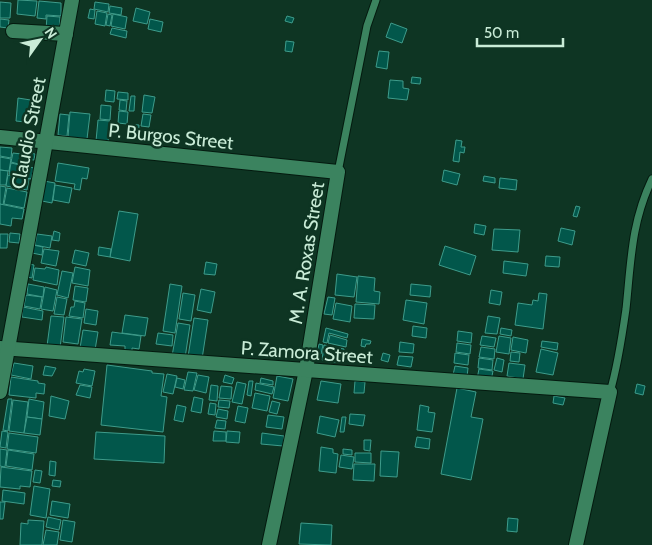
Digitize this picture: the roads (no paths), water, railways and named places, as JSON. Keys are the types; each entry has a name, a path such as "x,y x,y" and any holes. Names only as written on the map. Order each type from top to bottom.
{"street":[{"name":"Claudio Street","path":"0,392 4,349 46,143 72,0"},
{"path":"13,30 66,34"},
{"name":"P. Burgos Street","path":"0,137 338,172"},
{"name":"M. A. Roxas Street","path":"269,545 306,370 338,172"},
{"name":"P. Zamora Street","path":"4,349 610,392"},
{"path":"576,545 610,392"}],"lane":[{"name":"M. A. Roxas Street","path":"338,172 367,26 376,0"},
{"path":"610,392 626,310 630,264 639,211 652,179"}]}
